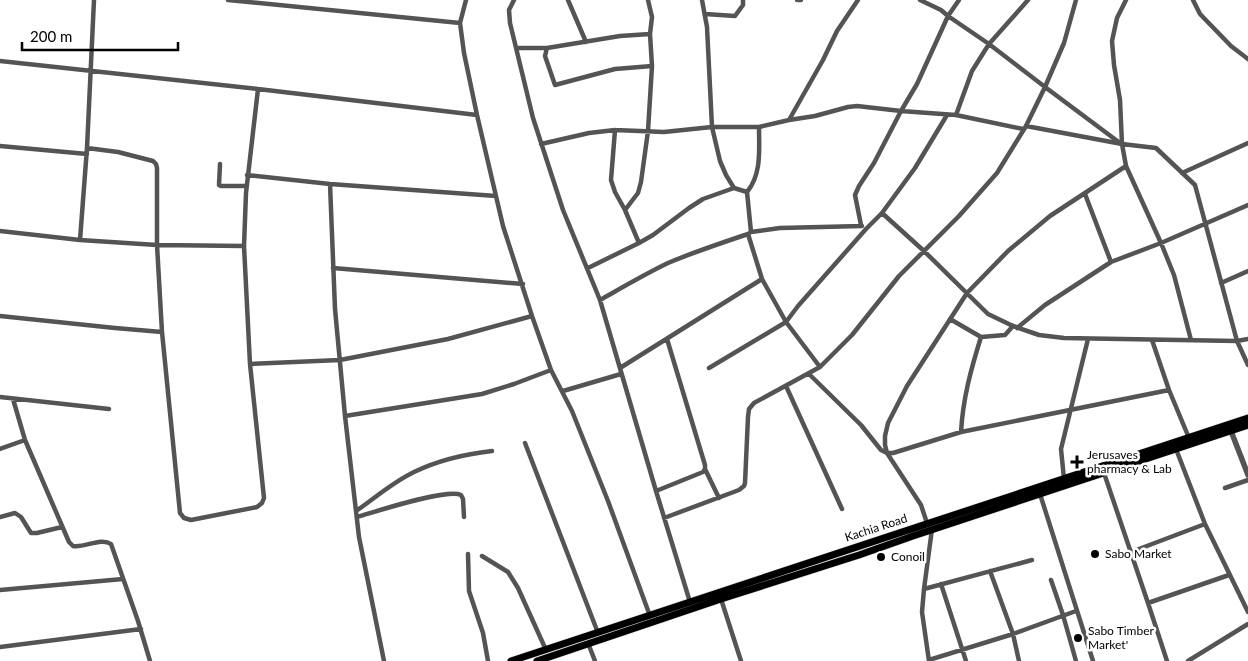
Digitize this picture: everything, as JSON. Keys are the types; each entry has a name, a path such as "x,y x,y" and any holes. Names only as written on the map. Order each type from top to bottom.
{"highway":[{"name":"Kachia Road","path":"537,661 859,555 912,532 927,523 1248,418"},
{"name":"Kachia Road","path":"511,661 912,532 932,530 1248,425"}],"street":[{"path":"80,240 87,154 94,0"},
{"path":"228,0 460,23"},
{"path":"466,0 460,23 464,53 503,226 551,370 572,411 650,616"},
{"path":"514,0 509,10 510,23 533,118 563,210 600,300 690,602"},
{"path":"568,0 586,42"},
{"path":"625,210 638,193 648,131 652,66 650,34 652,17 648,0"},
{"path":"702,0 707,27 712,127 720,161 734,188"},
{"path":"705,14 735,16 743,5 743,0"},
{"path":"789,120 837,31 858,0"},
{"path":"920,0 941,10 990,44 1122,144"},
{"path":"861,226 855,196 917,84 948,16 959,0"},
{"path":"956,115 972,71 990,44 1028,0"},
{"path":"664,518 739,490 744,486 749,409 754,404 820,367 852,335 899,276 959,216 997,173 1025,128 1045,87 1064,43 1076,0"},
{"path":"1126,0 1117,18 1112,41 1120,100 1122,144 1126,166 1174,275 1190,340"},
{"path":"1193,0 1200,14 1231,46 1248,59"},
{"path":"516,48 547,48 620,36 650,34"},
{"path":"547,48 545,56 555,85 615,69 652,66"},
{"path":"0,61 477,115"},
{"path":"87,148 118,152 152,161 156,164 157,245 162,332 180,513 184,518 191,520 257,507 262,504 264,498 250,364 244,246 246,186 258,89"},
{"path":"541,144 589,133 616,130 664,132 712,127 759,127 815,116 848,106 858,106 956,115 1025,128 1156,148 1195,185 1237,341 1248,365"},
{"path":"709,368 786,322 798,306 882,213 916,168 947,115"},
{"path":"759,127 759,165 748,192 750,233 762,278 786,322 820,367"},
{"path":"616,130 611,180 639,243"},
{"path":"1182,173 1248,143"},
{"path":"0,146 87,154"},
{"path":"220,164 219,185 246,186"},
{"path":"927,523 920,505 887,453 885,445 888,423 907,386 967,293 1008,251 1050,216 1126,166"},
{"path":"248,175 330,184 496,196"},
{"path":"330,184 335,309 356,514 384,661"},
{"path":"588,268 653,235 704,199 734,188 748,192"},
{"path":"1085,194 1111,262"},
{"path":"950,319 981,337 1005,335 1045,305 1111,262 1161,243 1248,205"},
{"path":"882,213 988,314 1015,327 1039,335 1064,338 1248,340"},
{"path":"600,300 668,264 708,247 750,233 780,228 861,226 866,229"},
{"path":"0,231 80,240 157,245 244,246"},
{"path":"333,268 523,284"},
{"path":"1221,283 1248,271"},
{"path":"620,368 762,278"},
{"path":"0,316 162,332"},
{"path":"250,364 340,360 448,339 532,316"},
{"path":"960,432 962,410 969,376 981,337"},
{"path":"668,339 705,469 719,498"},
{"path":"1064,479 1061,449 1088,339"},
{"path":"1152,340 1169,390 1189,438"},
{"path":"345,416 482,394 551,370"},
{"path":"563,391 621,374"},
{"path":"809,374 861,425 881,450 887,453 893,453 960,432 1169,390"},
{"path":"786,386 842,509"},
{"path":"0,397 109,409"},
{"path":"13,399 25,440 69,542 73,546 78,547 103,541 111,544 150,661"},
{"path":"1231,431 1248,475"},
{"path":"0,449 25,440"},
{"path":"525,443 598,633"},
{"path":"1176,449 1205,524 1248,612"},
{"path":"356,514 413,472 440,461 470,453 492,450"},
{"path":"656,491 703,472 705,469"},
{"path":"1104,473 1167,661"},
{"path":"1225,488 1248,480"},
{"path":"356,514 415,500 458,493 461,494 464,517"},
{"path":"1040,494 1093,661"},
{"path":"0,517 15,513 21,517 31,533 62,527"},
{"path":"1131,552 1205,524"},
{"path":"932,530 922,612 929,661 1076,611"},
{"path":"468,554 469,591 483,633 488,661"},
{"path":"482,556 508,572 518,588 546,650"},
{"path":"924,589 1032,560"},
{"path":"990,571 1013,634 1020,661"},
{"path":"1148,603 1230,575"},
{"path":"0,590 123,579"},
{"path":"1052,580 1064,615 1076,661"},
{"path":"941,584 966,661"},
{"path":"721,599 741,661"},
{"path":"1188,661 1248,624"},
{"path":"0,647 140,630"},
{"path":"588,643 595,661"}],"place":[{"name":"Jerusaves pharmacy & Lab","path":"1077,462"},
{"name":"Sabo Market","path":"1095,554"},
{"name":"Conoil","path":"881,557"},
{"name":"Sabo Timber Market'","path":"1078,638"}]}
